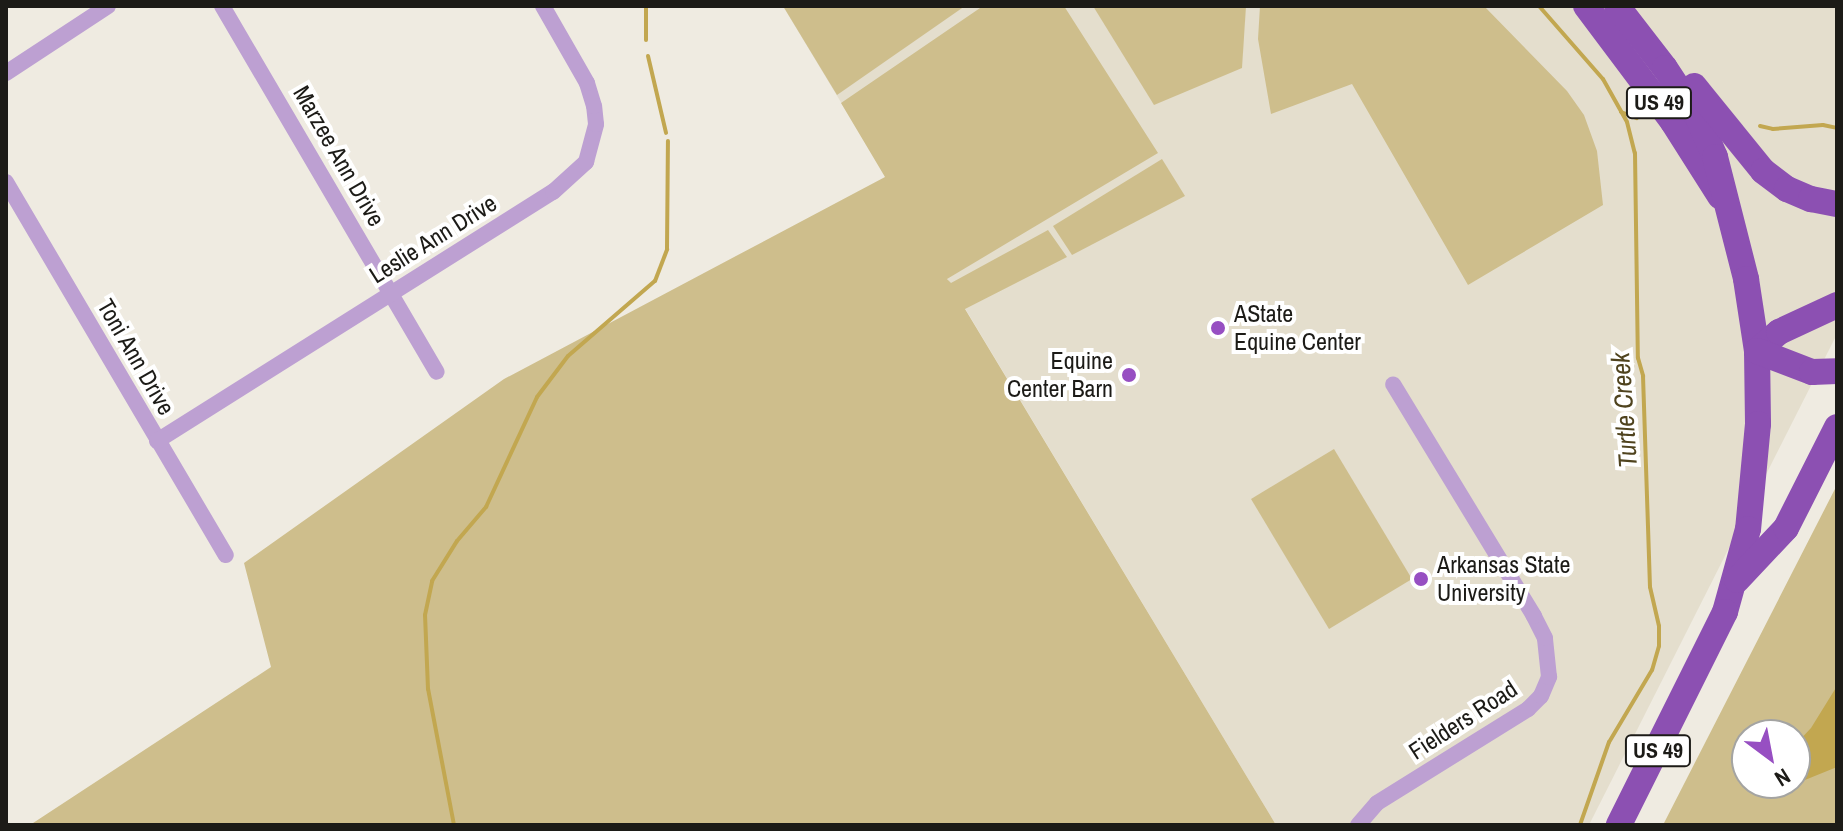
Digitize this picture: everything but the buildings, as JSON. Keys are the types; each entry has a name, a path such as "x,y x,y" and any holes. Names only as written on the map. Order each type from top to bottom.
{"highway":[{"name":"US 49","path":"1586,6 1673,122 1726,204"},
{"name":"US 49","path":"1622,820 1711,644 1735,582 1748,529 1757,467 1757,351 1746,279 1715,157 1699,120 1624,14"},
{"path":"1624,14 1665,49 1763,171 1787,189 1811,199 1837,204"},
{"path":"1837,305 1779,332 1757,351 1812,372 1837,371"},
{"path":"1735,582 1786,528 1837,427"}],"street":[{"path":"6,73 108,6"},
{"name":"Marzee Ann Drive","path":"222,6 437,372"},
{"name":"Leslie Ann Drive","path":"157,441 553,192 586,162 596,124 594,106 587,83 543,6"},
{"name":"Toni Ann Drive","path":"6,182 226,555"},
{"name":"Fielders Road","path":"1358,825 1377,803 1528,709 1541,696 1549,677 1545,638 1534,616 1393,384"}],"shaded area":[{"name":"Arkansas State University","path":"783,6 1837,6 1837,334 1589,825 1276,825"},
{"path":"783,6 965,6 837,95"},
{"path":"983,6 1064,6 1158,153 947,279 951,283 1048,230 1067,257 965,309 1276,825 30,825 271,667 244,563 504,379 885,177 841,103"},
{"path":"1093,6 1246,6 1242,68 1154,105"},
{"path":"1260,6 1484,6 1567,91 1584,115 1597,151 1603,205 1468,285 1352,84 1271,114 1258,39"},
{"path":"1162,159 1185,196 1072,255 1053,226"},
{"path":"1334,449 1412,579 1329,629 1251,499"},
{"path":"1837,485 1837,825 1663,825"},
{"path":"1837,686 1837,767 1811,778 1811,728"}],"waterway":[{"path":"646,6 646,40"},
{"name":"Turtle Creek","path":"1539,6 1603,79 1627,122 1635,153 1638,358 1643,376 1650,587 1659,626 1659,646 1652,670 1609,742 1580,825"},
{"path":"648,56 666,133"},
{"path":"1621,112 1637,118"},
{"path":"1760,126 1773,129 1823,125 1837,128"},
{"path":"454,825 428,689 425,615 432,581 457,541 486,507 537,397 568,356 655,281 667,249 668,141"}],"place":[{"name":"AState Equine Center","path":"1218,328"},
{"name":"Equine Center Barn","path":"1129,375"},
{"name":"Arkansas State University","path":"1421,579"}]}
